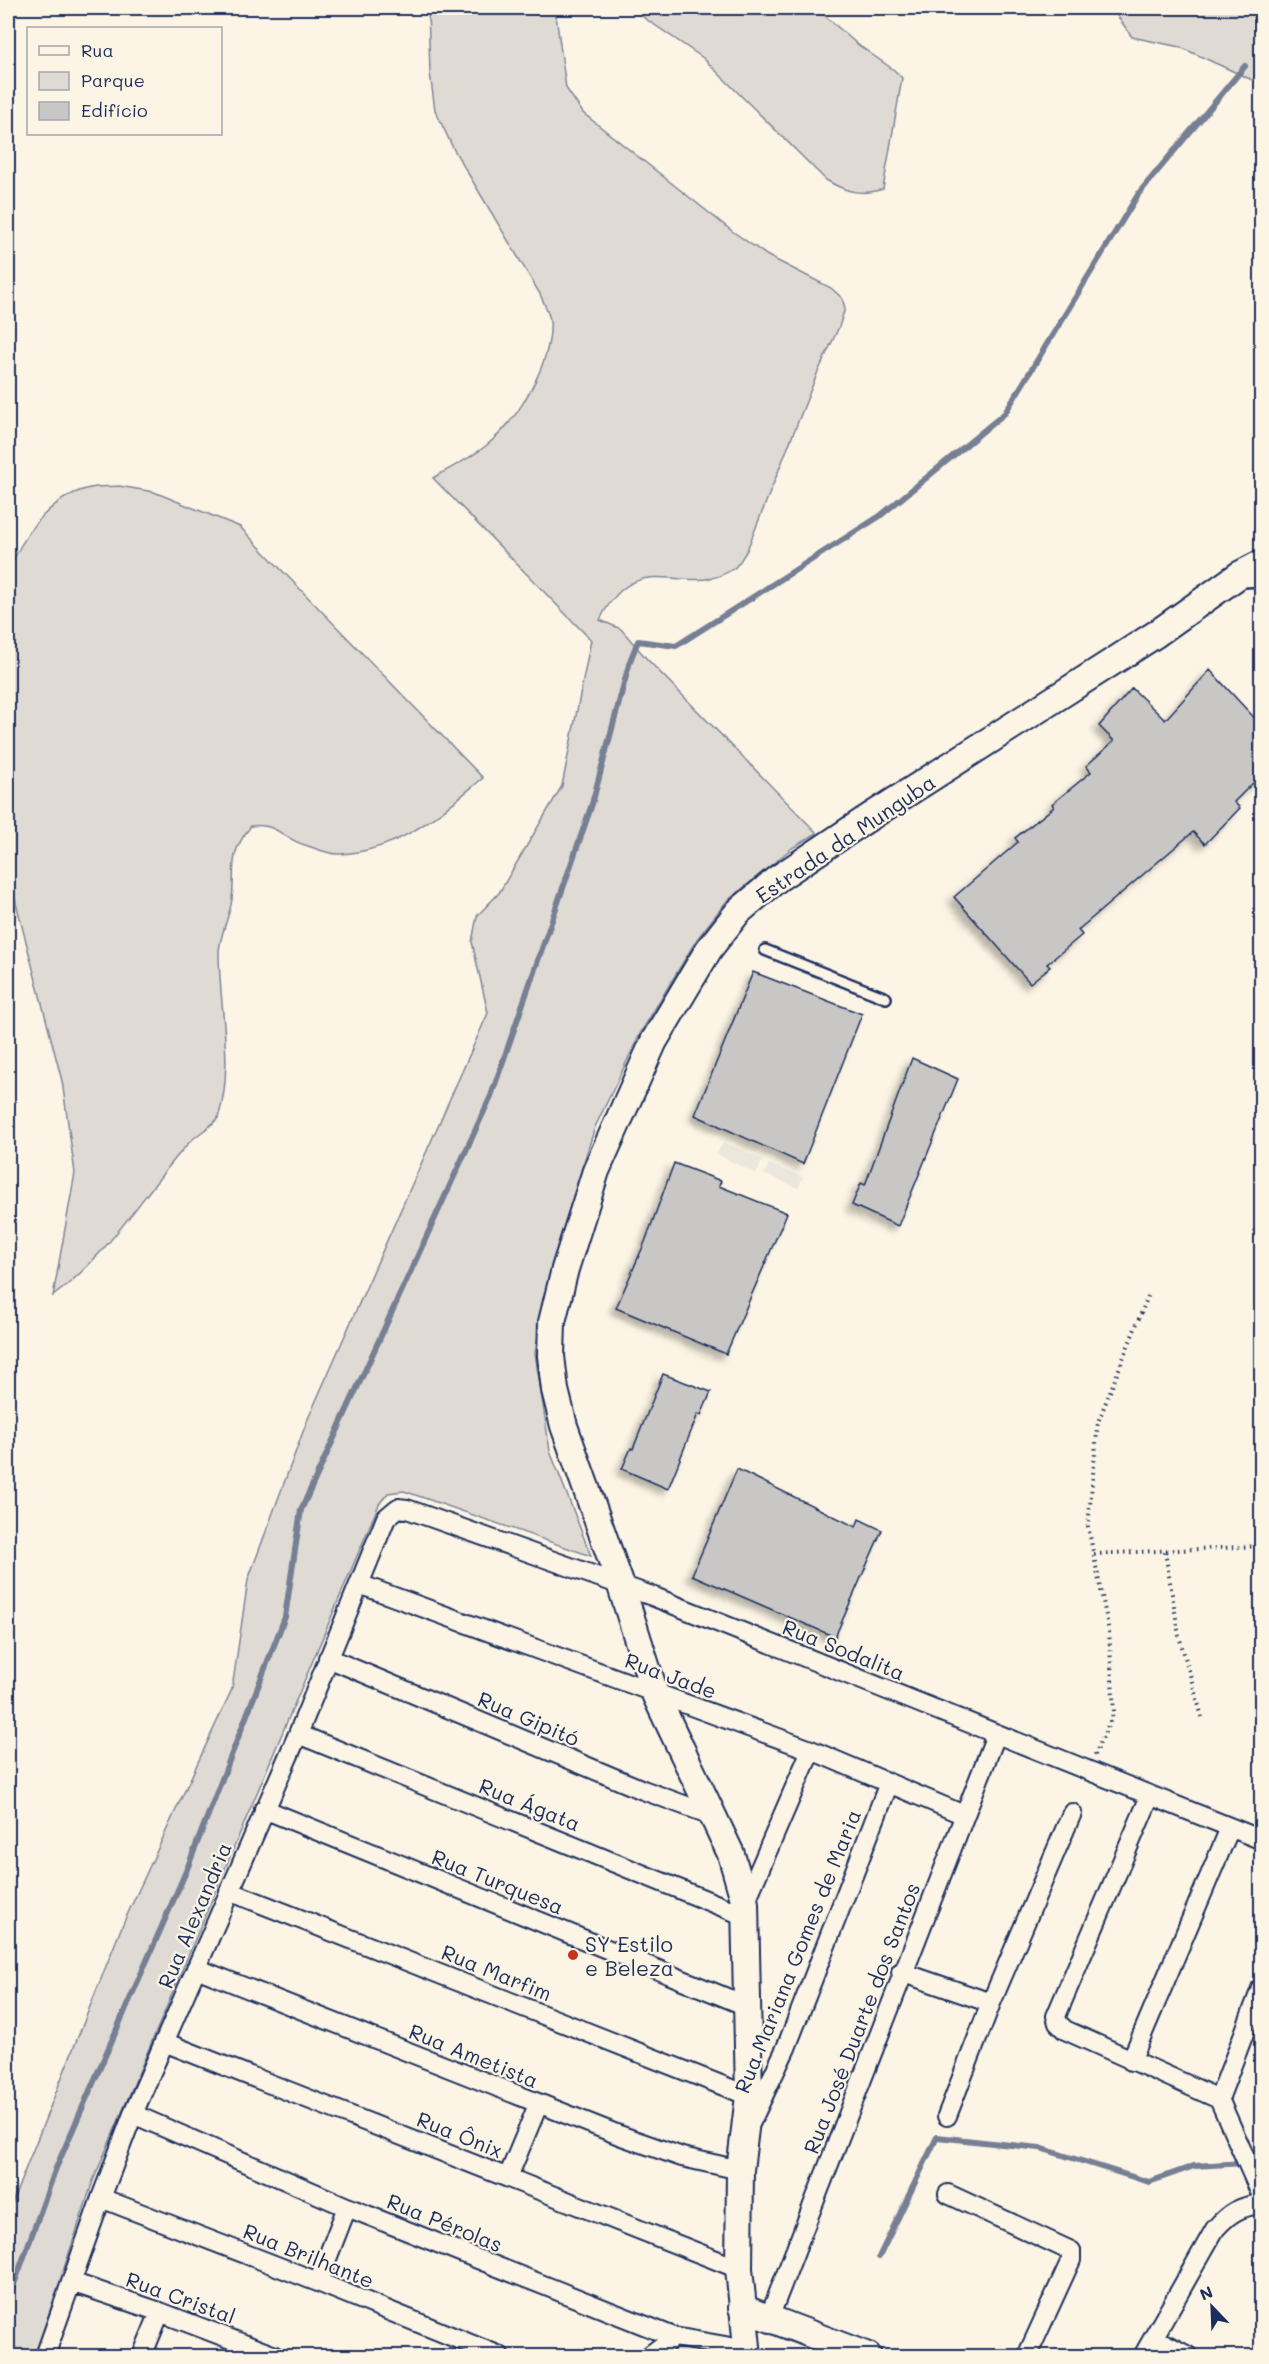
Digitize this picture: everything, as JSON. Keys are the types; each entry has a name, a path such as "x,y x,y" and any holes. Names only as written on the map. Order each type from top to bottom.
{"main road":[{"name":"Estrada da Munguba","path":"748,2353 739,2269 740,2170 749,2096 749,2007 745,1909 731,1854 654,1694 621,1586 564,1426 555,1390 552,1322 565,1269 596,1171 654,1041 708,949 738,912 777,879 1156,634 1227,583 1262,564"},
{"path":"742,2308 865,2356"}],"street":[{"name":"Rua Alexandria","path":"45,2356 101,2198 134,2114 298,1734 386,1518 398,1509 407,1509"},
{"name":"Rua Sodalita","path":"407,1509 621,1586 1262,1840"},
{"name":"Rua Jade","path":"359,1584 811,1750 964,1815"},
{"name":"Rua Gipitó","path":"328,1658 643,1790 714,1816"},
{"name":"Rua Ágata","path":"298,1734 745,1909"},
{"name":"Rua José Duarte dos Santos","path":"769,2318 901,1972 996,1735"},
{"path":"745,1909 811,1750"},
{"name":"Rua Mariana Gomes de Maria","path":"745,2135 786,2048 889,1783"},
{"path":"1150,1796 1056,2016 1058,2024 1065,2030 1131,2061 1219,2099 1262,2196"},
{"name":"Rua Turquesa","path":"264,1809 749,2007"},
{"path":"947,2116 991,2003 1072,1813"},
{"path":"1131,2061 1230,1828"},
{"name":"Rua Marfim","path":"229,1891 749,2096"},
{"name":"Rua Ametista","path":"196,1968 538,2105 682,2157 740,2170"},
{"path":"901,1972 991,2003"},
{"path":"1219,2099 1262,1986"},
{"name":"Rua Ônix","path":"164,2042 739,2269"},
{"path":"508,2177 538,2105"},
{"name":"Rua Pérolas","path":"134,2114 346,2207 674,2337 748,2353"},
{"path":"948,2194 1071,2251 1071,2260 1027,2356"},
{"name":"Rua Brilhante","path":"101,2198 500,2356"},
{"path":"1143,2356 1215,2229 1228,2214 1244,2205 1262,2204"},
{"path":"318,2282 346,2207"},
{"name":"Rua Cristal","path":"71,2282 160,2312 235,2349 275,2356"},
{"path":"142,2356 160,2312"},
{"path":"649,2356 674,2337"},
{"path":"1154,2338 1188,2356"}],"lane":[{"path":"1227,583 1262,581"},
{"path":"765,950 886,998"}],"path":[{"path":"1089,1770 1114,1712 1109,1631 1088,1526 1098,1422 1148,1296"},
{"path":"1094,1554 1262,1546"},
{"path":"1166,1552 1179,1636 1202,1717"}],"shaded area":[{"path":"724,1142 763,1160 756,1174 716,1154"},
{"path":"769,1164 803,1177 798,1188 764,1174"}],"green space":[{"path":"428,8 555,8 566,88 583,113 732,231 768,256 831,288 842,298 845,308 839,327 817,374 747,550 739,563 733,569 715,577 698,580 646,578 630,584 614,597 600,620 621,629 646,658 817,833 792,848 726,902 697,939 641,1032 595,1127 552,1263 535,1353 550,1451 591,1556 404,1491 388,1493 379,1504 93,2181 35,2356 8,2356 8,2213 122,1926 232,1689 248,1580 307,1421 488,1013 472,942 477,916 499,893 562,786 591,640 433,478 482,449 511,420 522,405 540,371 546,353 550,320 540,294 454,150 435,110 430,73"},
{"path":"630,8 816,8 857,44 902,78 883,189 854,192 826,180 703,58"},
{"path":"1096,8 1261,8 1261,84 1180,47 1132,37 1114,11"},
{"path":"119,486 154,492 240,527 483,778 451,805 418,828 381,846 362,851 340,854 322,851 297,842 267,826 251,826 235,853 231,906 219,947 226,1057 223,1098 218,1118 187,1145 91,1263 53,1296 75,1173 62,1081 8,872 8,573 28,534 60,501 86,489"},
{"path":"674,2337 748,2356 649,2356"}],"building":[{"path":"1210,670 1262,726 1262,774 1234,802 1240,808 1205,844 1193,832 1078,930 1082,935 1047,964 1050,967 1030,983 954,897 1018,842 1015,838 1054,807 1052,804 1091,772 1086,766 1114,741 1099,726 1132,688 1165,720"},
{"path":"753,972 862,1014 803,1164 695,1115"},
{"path":"912,1058 958,1079 898,1226 852,1205 861,1183 865,1185"},
{"path":"674,1163 721,1181 719,1186 787,1213 726,1354 616,1308 645,1242"},
{"path":"663,1374 711,1392 701,1415 698,1414 668,1489 622,1469 631,1448 633,1449"},
{"path":"737,1469 856,1527 859,1519 882,1530 835,1637 692,1575"}],"waterway":[{"path":"8,2301 56,2168 187,1869 285,1617 301,1510 491,1096 592,804 630,661 638,641 676,646 880,516 1005,413 1139,193 1245,66"},
{"path":"879,2257 937,2137 1040,2148 1149,2182 1194,2166 1262,2162"}],"place":[{"name":"SY Estilo e Beleza","path":"573,1955"}]}
